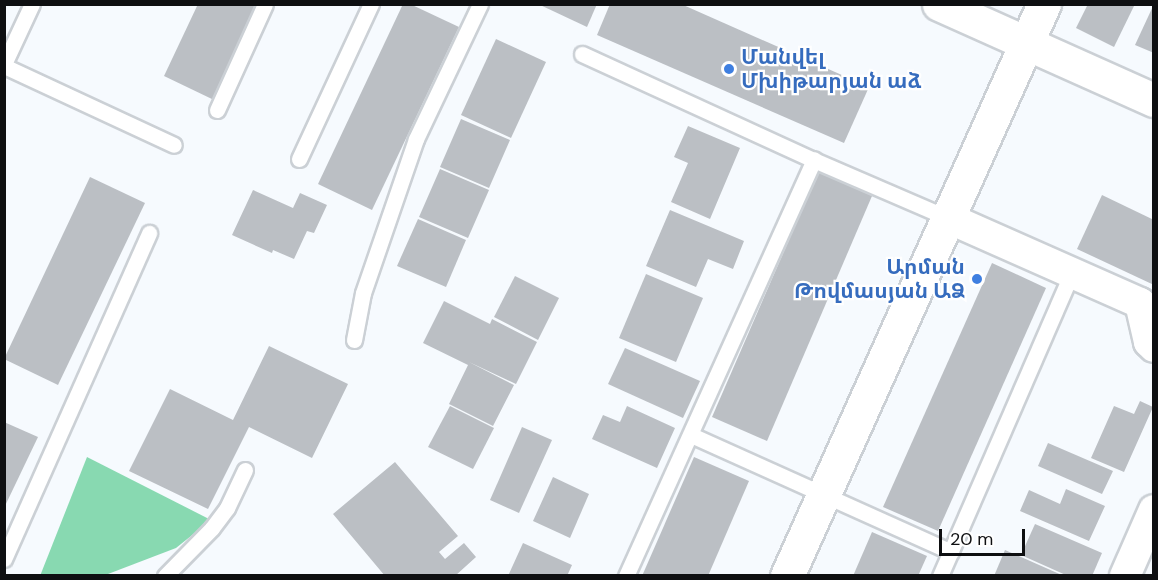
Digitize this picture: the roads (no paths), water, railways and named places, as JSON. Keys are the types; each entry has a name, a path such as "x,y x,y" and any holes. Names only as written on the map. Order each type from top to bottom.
{"street":[{"path":"939,4 1154,100"},
{"path":"787,576 1044,4"},
{"path":"948,218 1140,303 1149,342 1154,347"},
{"path":"1125,576 1154,510"}],"lane":[{"path":"32,4 4,65 174,146"},
{"path":"217,110 266,4"},
{"path":"299,159 371,4"},
{"path":"354,340 363,292 416,139 480,4"},
{"path":"582,54 814,160 948,218"},
{"path":"626,576 814,160"},
{"path":"4,559 149,233"},
{"path":"940,576 1072,273"},
{"path":"691,435 951,552"},
{"path":"165,576 217,521 245,470"}],"place":[{"name":"Մանվել Մխիթարյան աձ","path":"729,69"},
{"name":"Արման Թովմասյան ԱՁ","path":"977,279"}]}
